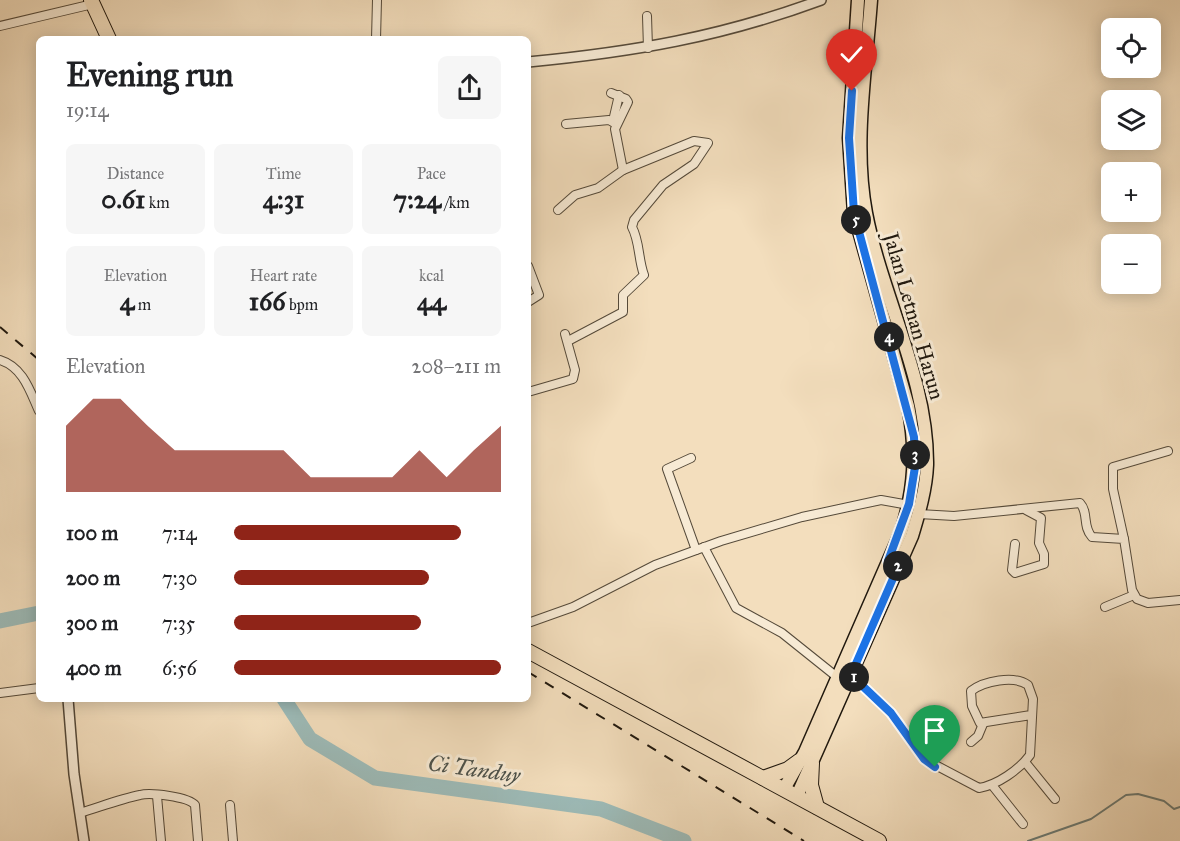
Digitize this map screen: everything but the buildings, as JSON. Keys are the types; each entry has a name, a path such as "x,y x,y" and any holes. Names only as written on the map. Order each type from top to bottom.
{"highway":[{"path":"92,2 108,36"},
{"path":"531,653 879,841"},
{"path":"763,778 805,762 818,807"}],"main road":[{"name":"Jalan Letnan Harun","path":"790,792 851,675 893,564 909,504 915,467 914,437 854,213 858,0"},
{"name":"Jalan Letnan Harun","path":"805,762 837,677 919,514 927,467 926,436 909,365 873,244 856,161 871,0"}],"street":[{"path":"376,36 377,0"},
{"path":"531,62 648,48 722,33 820,0"},
{"path":"0,26 92,2"},
{"path":"647,16 648,48"},
{"path":"615,94 616,138 623,170"},
{"path":"566,124 615,122"},
{"path":"531,391 573,379 575,370 567,337 623,312 623,295 644,276 636,248 637,237 632,227 634,220 663,184 694,164 708,143 699,140 687,143 651,161 623,170 598,188 574,195 558,210"},
{"path":"531,274 539,295 531,300"},
{"path":"0,360 8,363 25,380 36,404"},
{"path":"1134,595 1113,489 1113,467 1168,451"},
{"path":"690,458 667,469 700,548 735,608 782,633 837,677"},
{"path":"531,622 573,607 630,577 700,548 802,517 881,500 909,504"},
{"path":"919,514 954,516 1026,510 1080,502 1084,510 1086,529 1092,537 1124,539"},
{"path":"1015,544 1014,573 1044,564 1044,554 1039,543 1041,518 1026,510"},
{"path":"1134,595 1148,603 1180,600"},
{"path":"1105,607 1134,595"},
{"path":"851,675 891,713 924,759 975,787 992,785 1025,762 1031,748 1032,695 1028,685 1017,680 977,687 971,691 976,719 983,724 1031,715"},
{"path":"0,693 36,688"},
{"path":"68,702 84,841"},
{"path":"971,742 978,736 983,724"},
{"path":"1025,762 1055,799"},
{"path":"992,785 1023,824"},
{"path":"80,813 140,795 192,801 198,841"},
{"path":"157,796 161,841"},
{"path":"230,805 233,841"}],"waterway":[{"name":"Ci Tanduy","path":"0,621 36,614"},
{"name":"Ci Tanduy","path":"286,702 310,739 375,778 601,809 684,841"},
{"path":"1028,841 1091,819 1126,795 1138,794 1164,801 1174,809 1180,807"}],"railway":[{"path":"0,327 36,357"},
{"path":"531,674 804,841"}],"route":[{"path":"852,91 849,138 854,213 908,406 914,437 915,459 909,504 901,532 888,561 898,567 851,675 891,713 924,759 935,767"}]}
